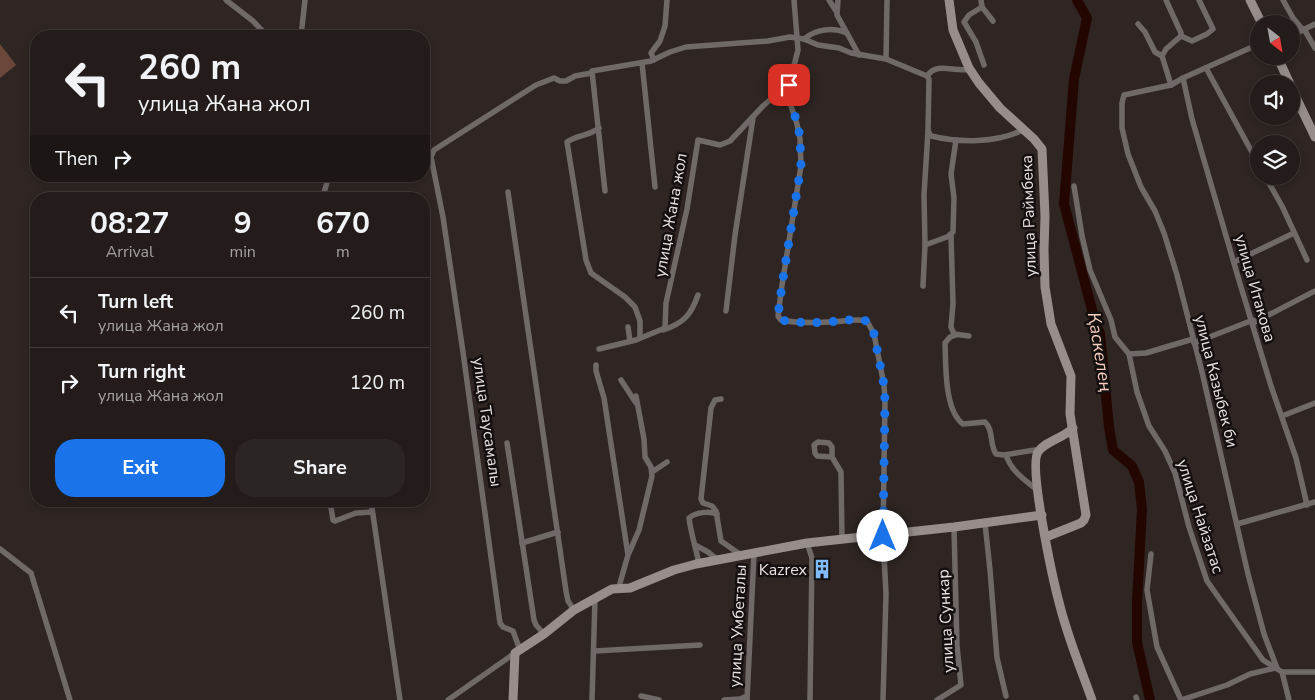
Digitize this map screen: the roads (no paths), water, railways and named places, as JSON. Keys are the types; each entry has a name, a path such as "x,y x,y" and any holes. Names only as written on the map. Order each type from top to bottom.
{"street":[{"path":"226,0 261,30"},
{"path":"302,30 305,0"},
{"path":"654,60 651,53 660,41 665,26 667,0"},
{"path":"794,0 801,39 789,85 791,106 799,131 801,166 778,316 781,320 806,323 858,319 867,321 872,327 874,334 885,400 883,536 886,594 883,700"},
{"path":"830,0 859,54"},
{"path":"836,12 838,0"},
{"path":"886,59 887,0"},
{"name":"улица Раймбека","path":"949,0 953,30 970,69 1000,108 1042,148 1045,216 1045,287 1051,324 1071,376 1070,414 1086,515 1081,523 1046,537"},
{"path":"981,0 982,7 993,21"},
{"path":"1166,0 1181,36"},
{"path":"1181,36 1192,41 1211,31 1213,26 1199,0"},
{"path":"1250,0 1258,15"},
{"path":"1283,0 1293,18 1304,30 1315,48"},
{"path":"982,7 969,14 964,22 976,42 984,65"},
{"path":"1138,24 1145,32 1155,52 1162,56 1171,85 1250,48"},
{"path":"1300,32 1315,24"},
{"path":"801,39 824,30 848,33"},
{"path":"1162,56 1181,36"},
{"path":"605,191 592,71 654,60 686,47 768,41 790,37 818,45 886,59 927,76 929,79 924,195 925,245 923,286"},
{"path":"642,63 655,187"},
{"path":"927,76 931,70 936,68 970,69"},
{"path":"1206,68 1250,149"},
{"name":"улица Таусамалы","path":"517,651 513,631 503,627 500,623 463,352 438,188 431,157 434,150 546,80 554,78 566,81 575,76 592,73"},
{"name":"улица Итакова","path":"1183,78 1192,119 1271,386 1296,458 1307,505"},
{"name":"улица Жана жол","path":"663,330 666,326 666,303 687,209 698,140 724,144 730,141 778,93 789,85"},
{"name":"улица Казыбек би","path":"1171,85 1124,96 1122,103 1122,128 1128,154 1141,187 1164,233 1177,275 1264,634 1289,700"},
{"path":"1300,106 1315,137"},
{"path":"726,311 735,235 753,117"},
{"path":"599,128 590,134 567,142 586,260 591,273 625,297 635,307 640,321 640,338"},
{"path":"928,131 931,136 970,141 1007,136 1023,130"},
{"path":"956,140 950,174 954,198 951,235 951,327 952,332 956,335"},
{"path":"1270,185 1307,260"},
{"name":"улица Найзатас","path":"1074,186 1086,258 1115,337 1129,354 1136,392 1144,414 1175,473 1189,527 1207,581 1263,660 1279,670"},
{"path":"508,192 568,601 574,610"},
{"path":"1234,262 1294,233"},
{"path":"925,245 951,235"},
{"path":"1129,354 1146,353 1194,341 1253,322 1315,291"},
{"path":"599,349 675,326 692,311 698,295"},
{"path":"628,327 630,341"},
{"path":"969,336 956,335 950,337 945,343 947,377 954,412 959,421 963,424 987,423 990,428 993,451 996,454 1006,455 1039,451"},
{"path":"596,365 604,398 628,555"},
{"path":"621,380 639,407"},
{"path":"618,590 628,555 640,530 653,469 645,457 644,439 636,396"},
{"path":"721,399 715,400 711,408 701,499 704,504 712,506 717,514 721,542 743,556"},
{"path":"1282,416 1315,403"},
{"path":"1073,428 1067,434 1039,451 1036,457 1038,490 1060,607 1092,700"},
{"path":"507,443 534,620 544,634"},
{"path":"1006,455 1018,474 1038,490"},
{"path":"832,457 839,465 842,480 842,539"},
{"path":"653,469 667,462"},
{"path":"1237,524 1315,502"},
{"path":"331,507 333,520 335,521 356,513 372,512"},
{"path":"372,507 400,700"},
{"path":"699,564 689,518 693,515 709,512 717,514"},
{"path":"448,700 544,634 574,610 612,589 630,588 674,570 754,553 842,539 883,536 1042,515"},
{"path":"985,523 998,658 1006,696"},
{"name":"улица Сункар","path":"936,700 961,685 957,646 954,527"},
{"path":"522,543 558,532"},
{"path":"807,544 812,558 810,700"},
{"path":"695,545 718,560"},
{"path":"0,549 30,573 70,700"},
{"name":"улица Умбеталы","path":"747,698 754,589 754,553"},
{"path":"1151,554 1147,590 1157,646 1181,700 1202,697 1250,674 1279,670 1315,672"},
{"path":"592,700 595,651 595,599"},
{"path":"595,651 700,645"},
{"path":"513,700 517,651"},
{"path":"641,696 659,700"},
{"path":"724,700 747,698"}],"waterway":[{"name":"Қаскелең","path":"1077,0 1087,18 1074,79 1064,204 1096,325 1100,333 1113,450 1132,466 1139,482 1142,509 1137,602 1137,642 1150,700"}],"place":[{"name":"Kazrex","path":"822,569"}]}
